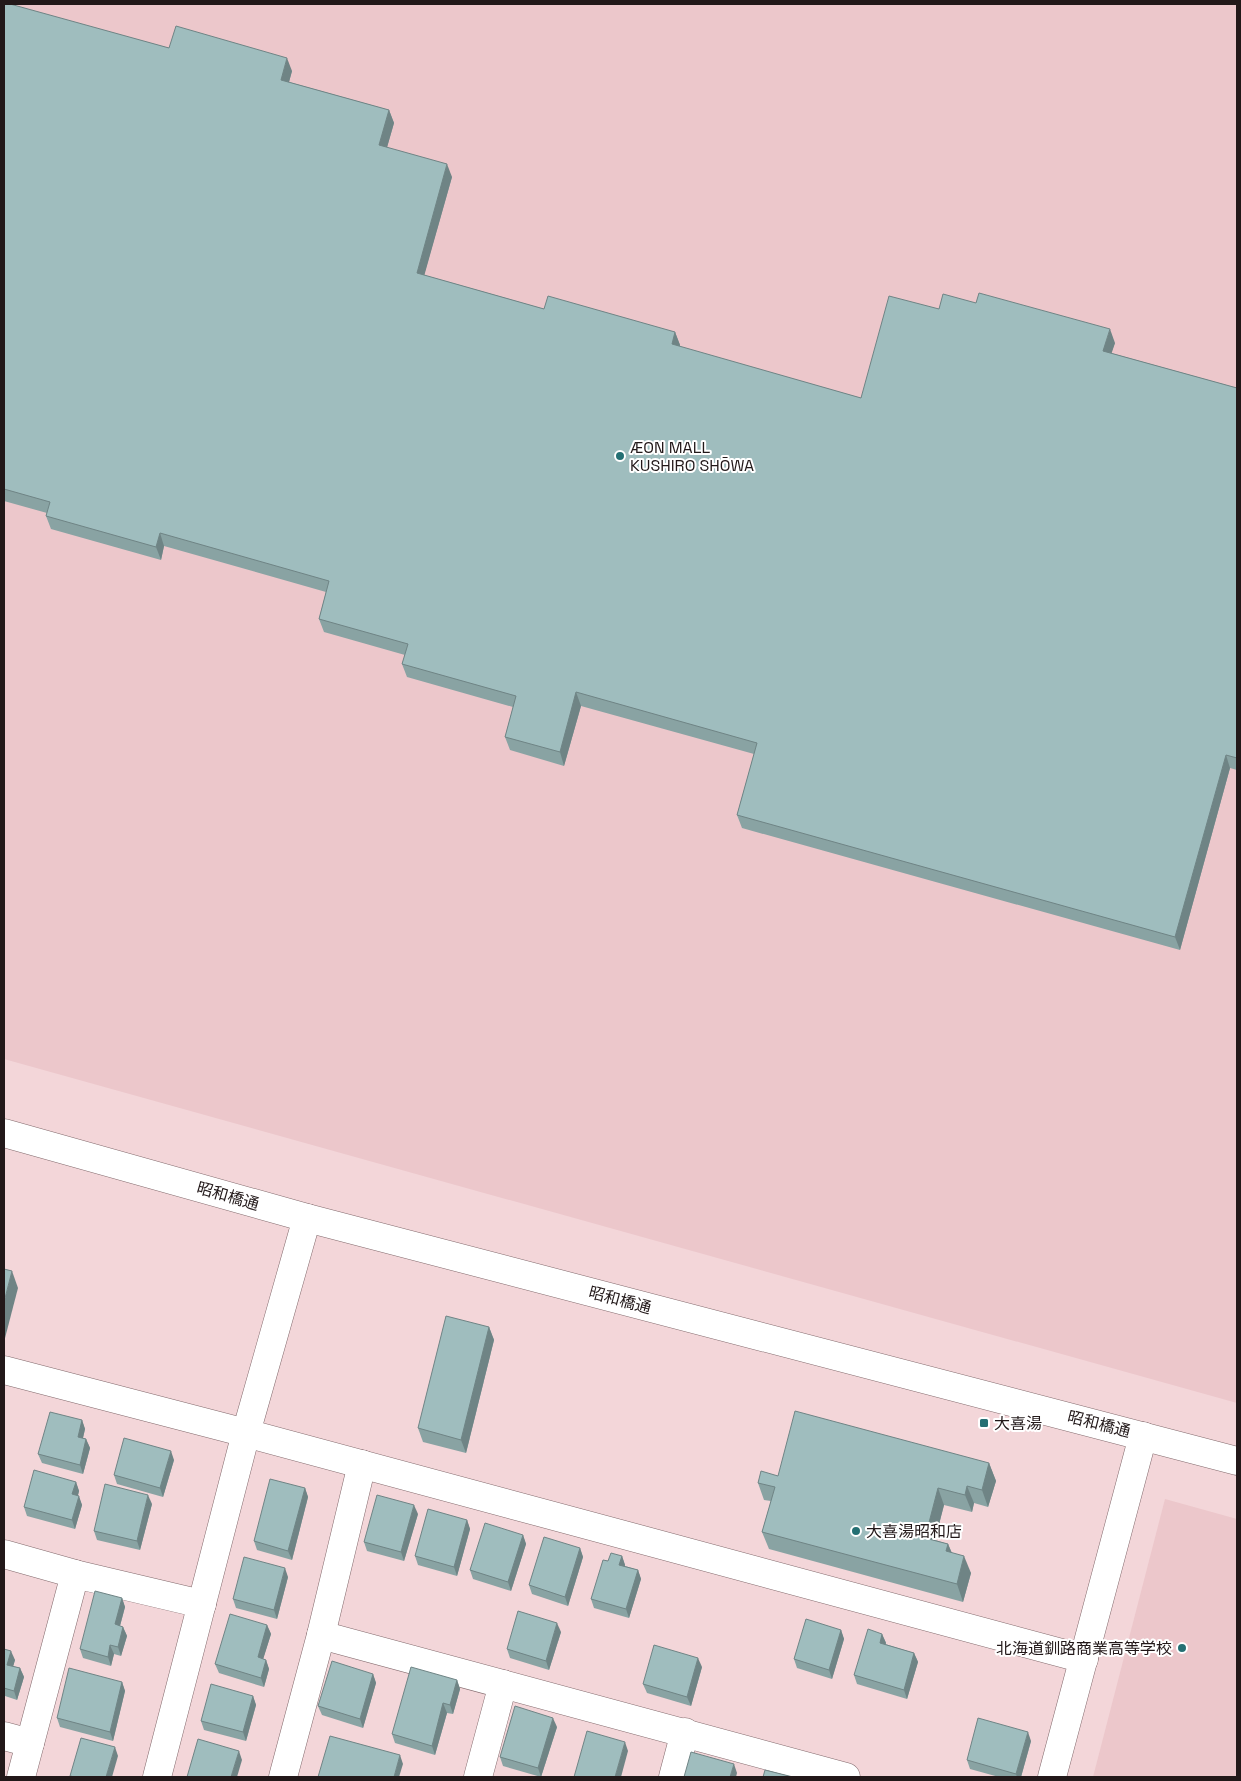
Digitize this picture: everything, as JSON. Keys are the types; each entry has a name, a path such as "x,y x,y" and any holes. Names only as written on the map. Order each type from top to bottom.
{"street":[{"name":"昭和橋通","path":"4,1133 307,1218 1237,1461"},
{"path":"156,1777 246,1433 307,1218"},
{"path":"4,1370 362,1464 1084,1659"},
{"path":"1052,1777 1143,1436"},
{"path":"283,1777 321,1635 362,1464"},
{"path":"4,1554 76,1574 202,1604"},
{"path":"20,1777 76,1574"},
{"path":"321,1635 846,1777"},
{"path":"478,1777 503,1684"},
{"path":"673,1777 685,1732"},
{"path":"4,1736 30,1743"}],"shaded area":[{"path":"4,4 1237,4 1237,1403 4,1059"},
{"name":"北海道釧路商業高等学校","path":"1165,1499 1237,1519 1237,1777 1093,1777"}],"building":[{"name":"ÆON MALL KUSHIRO SHŌWA","path":"4,4 10,4 169,48 176,26 287,58 281,80 389,110 379,145 447,164 417,273 544,309 548,296 675,332 672,344 861,398 889,296 939,309 943,294 976,303 979,293 1110,329 1103,351 1237,388 1237,758 1226,755 1175,937 737,815 757,743 576,692 560,752 505,737 516,696 402,664 408,644 319,619 329,581 160,533 156,547 46,516 50,502 4,489"},
{"path":"4,1269 12,1271 4,1302"},
{"path":"446,1316 489,1327 461,1440 418,1428"},
{"name":"大喜湯昭和店","path":"795,1411 989,1463 982,1490 967,1486 965,1495 938,1488 925,1538 948,1544 946,1551 964,1556 957,1584 762,1532 775,1487 758,1483 761,1471 778,1476"},
{"path":"50,1412 82,1420 78,1437 86,1439 80,1465 38,1454"},
{"path":"124,1438 171,1451 160,1488 114,1475"},
{"path":"34,1470 76,1482 72,1494 79,1496 72,1520 24,1507"},
{"path":"270,1479 305,1488 288,1551 254,1541"},
{"path":"105,1484 148,1495 137,1541 94,1531"},
{"path":"377,1495 414,1505 401,1552 364,1542"},
{"path":"428,1509 467,1520 454,1567 415,1556"},
{"path":"485,1523 523,1535 508,1582 470,1570"},
{"path":"544,1537 580,1548 565,1597 529,1585"},
{"path":"611,1553 622,1556 619,1565 638,1570 626,1609 591,1599 603,1560 608,1561"},
{"path":"244,1557 285,1568 274,1610 233,1599"},
{"path":"95,1591 122,1598 115,1624 123,1627 118,1647 110,1645 108,1657 80,1649"},
{"path":"518,1611 557,1623 546,1661 507,1649"},
{"path":"230,1614 267,1625 258,1657 266,1660 261,1678 215,1664"},
{"path":"806,1619 841,1630 829,1670 794,1659"},
{"path":"868,1629 882,1634 880,1643 914,1653 904,1690 854,1675"},
{"path":"654,1645 698,1658 687,1697 643,1684"},
{"path":"4,1649 11,1651 7,1665 20,1668 14,1691 4,1688"},
{"path":"332,1661 373,1674 360,1719 318,1706"},
{"path":"411,1667 457,1680 450,1705 443,1703 432,1746 392,1734"},
{"path":"69,1668 122,1682 110,1732 57,1718"},
{"path":"211,1684 253,1696 243,1732 201,1721"},
{"path":"515,1706 553,1718 538,1768 500,1757"},
{"path":"978,1718 1028,1732 1016,1774 967,1760"},
{"path":"587,1731 625,1742 615,1777 574,1777"},
{"path":"330,1736 400,1755 394,1777 318,1777"},
{"path":"81,1738 115,1747 106,1777 70,1776"},
{"path":"198,1739 239,1751 231,1777 187,1777"},
{"path":"691,1752 734,1764 730,1777 684,1777"},
{"path":"765,1770 793,1777 763,1777"}],"place":[{"name":"ÆON MALL KUSHIRO SHŌWA","path":"620,456"},
{"name":"大喜湯","path":"984,1423"},
{"name":"大喜湯昭和店","path":"856,1531"},
{"name":"北海道釧路商業高等学校","path":"1182,1648"}]}
